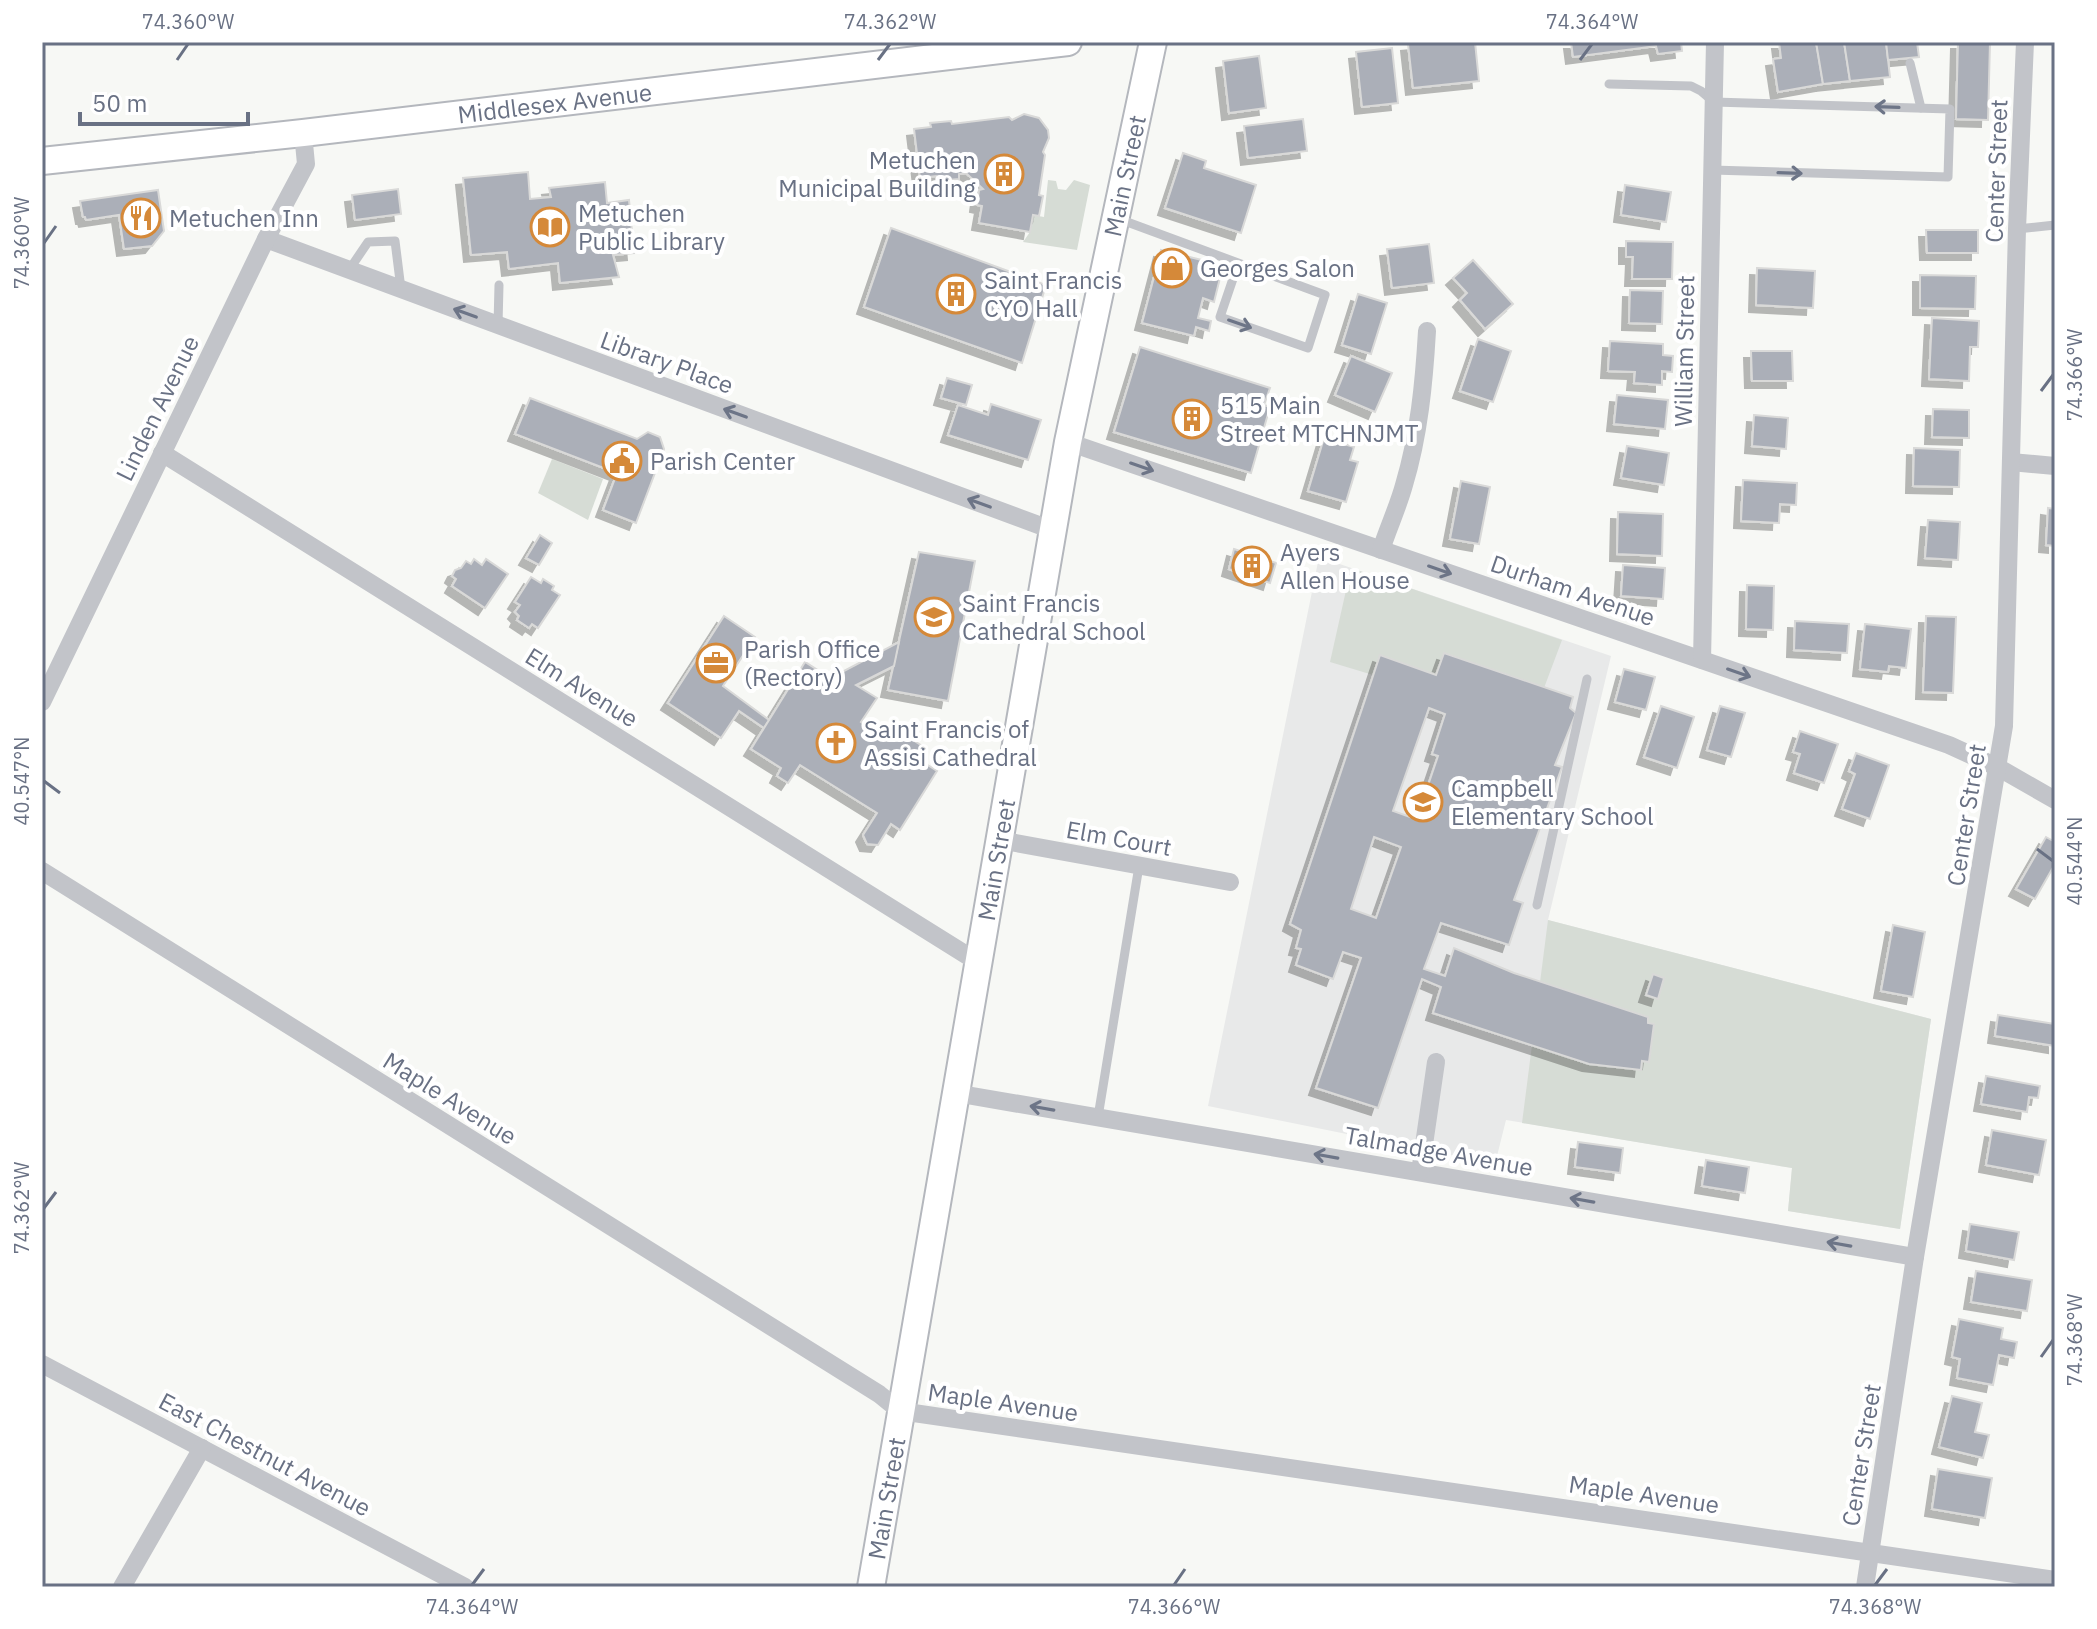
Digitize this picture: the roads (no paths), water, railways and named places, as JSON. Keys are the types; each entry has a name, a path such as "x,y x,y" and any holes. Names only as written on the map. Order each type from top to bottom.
{"street":[{"name":"Middlesex Avenue","path":"42,161 1068,42"},
{"name":"Main Street","path":"871,1587 976,961 1068,442 1153,42"},
{"name":"William Street","path":"1702,660 1715,42"},
{"name":"Center Street","path":"1865,1587 1915,1257 2004,726 2025,42"},
{"name":"Linden Avenue","path":"42,702 266,239 306,164 303,133"},
{"name":"Library Place","path":"266,239 1052,530"},
{"path":"1381,550 1404,485 1413,444 1423,394 1427,331"},
{"name":"Durham Avenue","path":"1068,442 1949,745 1999,768 2055,800"},
{"name":"Elm Avenue","path":"162,453 976,961"},
{"path":"2011,462 2055,466"},
{"name":"Elm Court","path":"999,840 1230,882"},
{"name":"Maple Avenue","path":"42,871 879,1394 900,1411 2055,1580"},
{"path":"1420,1172 1436,1062"},
{"name":"Talmadge Avenue","path":"955,1093 1915,1257"},
{"name":"East Chestnut Avenue","path":"42,1364 465,1587"},
{"path":"122,1587 202,1448"}],"lane":[{"path":"1910,63 1921,108"},
{"path":"1609,84 1691,86 1714,102 1950,109 1948,177 1712,170"},
{"path":"1115,218 1325,295 1308,348 1220,317 1238,264"},
{"path":"2017,229 2055,225"},
{"path":"349,270 368,242 395,241 401,289"},
{"path":"498,325 499,285"},
{"path":"1537,905 1587,679"},
{"path":"1098,1117 1139,866"}],"place":[{"name":"Metuchen Municipal Building","path":"1004,174"},
{"name":"Metuchen Inn","path":"141,218"},
{"name":"Metuchen Public Library","path":"550,227"},
{"name":"Georges Salon","path":"1172,268"},
{"name":"Saint Francis CYO Hall","path":"956,294"},
{"name":"515 Main Street MTCHNJMT","path":"1192,419"},
{"name":"Parish Center","path":"622,461"},
{"name":"Ayers Allen House","path":"1252,566"},
{"name":"Saint Francis Cathedral School","path":"934,617"},
{"name":"Parish Office (Rectory)","path":"716,663"},
{"name":"Saint Francis of Assisi Cathedral","path":"836,743"},
{"name":"Campbell Elementary School","path":"1423,802"}]}
